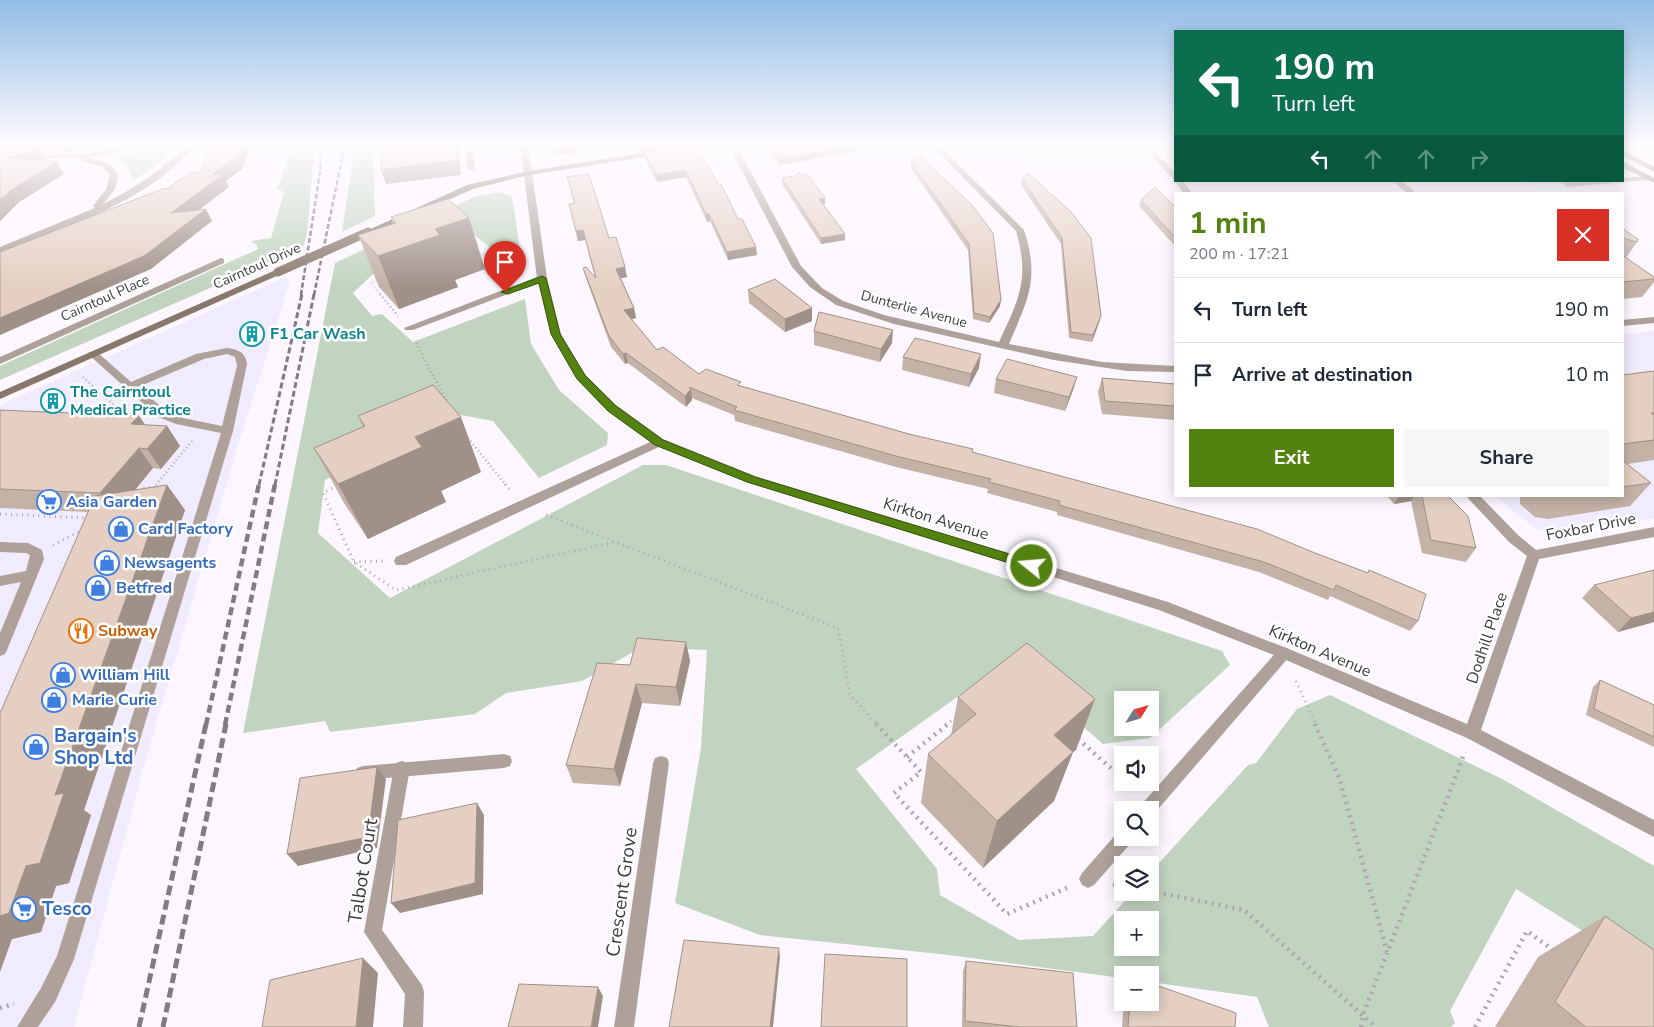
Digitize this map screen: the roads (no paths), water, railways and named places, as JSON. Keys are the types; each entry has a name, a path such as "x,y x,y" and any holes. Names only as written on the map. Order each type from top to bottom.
{"street":[{"path":"93,211 109,192"},
{"path":"0,250 93,211 128,192"},
{"name":"Cairntoul Drive","path":"0,396 459,192"},
{"name":"Kirkton Avenue","path":"532,192 542,278 556,334 581,376 612,408 659,442 751,479 1163,606 1284,653 1472,733 1631,815 1654,829"},
{"name":"Dunterlie Avenue","path":"757,192 797,267 807,281 824,295 846,306 906,324 1110,366 1174,369"},
{"path":"982,192 1020,230 1030,266 1025,293 1003,345"},
{"name":"Cairntoul Place","path":"0,361 221,261"},
{"path":"409,328 542,278"},
{"path":"1624,323 1654,320"},
{"path":"27,1027 48,996 65,960 227,431 242,366 240,357 234,351 221,350 131,386"},
{"path":"93,354 155,409 171,418 227,431"},
{"path":"401,561 659,442"},
{"path":"1473,497 1514,540 1534,555"},
{"name":"Foxbar Drive","path":"1534,555 1654,532"},
{"path":"0,547 28,548 37,553 37,559 0,650"},
{"name":"Dodhill Place","path":"1472,733 1534,555"},
{"path":"0,582 30,575"},
{"path":"1156,801 1284,653"},
{"path":"346,775 402,768 504,761"},
{"name":"Crescent Grove","path":"624,1027 661,763"},
{"name":"Talbot Court","path":"402,768 373,932 415,992 413,1027"},
{"path":"1088,879 1117,846"}],"railway":[{"path":"301,295 317,192"},
{"path":"314,295 335,192"},
{"path":"259,485 302,294"},
{"path":"275,485 314,294"},
{"path":"206,725 259,484"},
{"path":"225,725 275,484"},
{"path":"139,1027 206,724"},
{"path":"163,1027 226,724"}],"place":[{"name":"F1 Car Wash","path":"252,334"},
{"name":"The Cairntoul Medical Practice","path":"53,401"},
{"name":"Asia Garden","path":"49,502"},
{"name":"Card Factory","path":"121,529"},
{"name":"Newsagents","path":"107,563"},
{"name":"Betfred","path":"98,588"},
{"name":"Subway","path":"81,631"},
{"name":"William Hill","path":"63,675"},
{"name":"Marie Curie","path":"54,700"},
{"name":"Bargain's Shop Ltd","path":"36,747"},
{"name":"Tesco","path":"24,909"}]}
